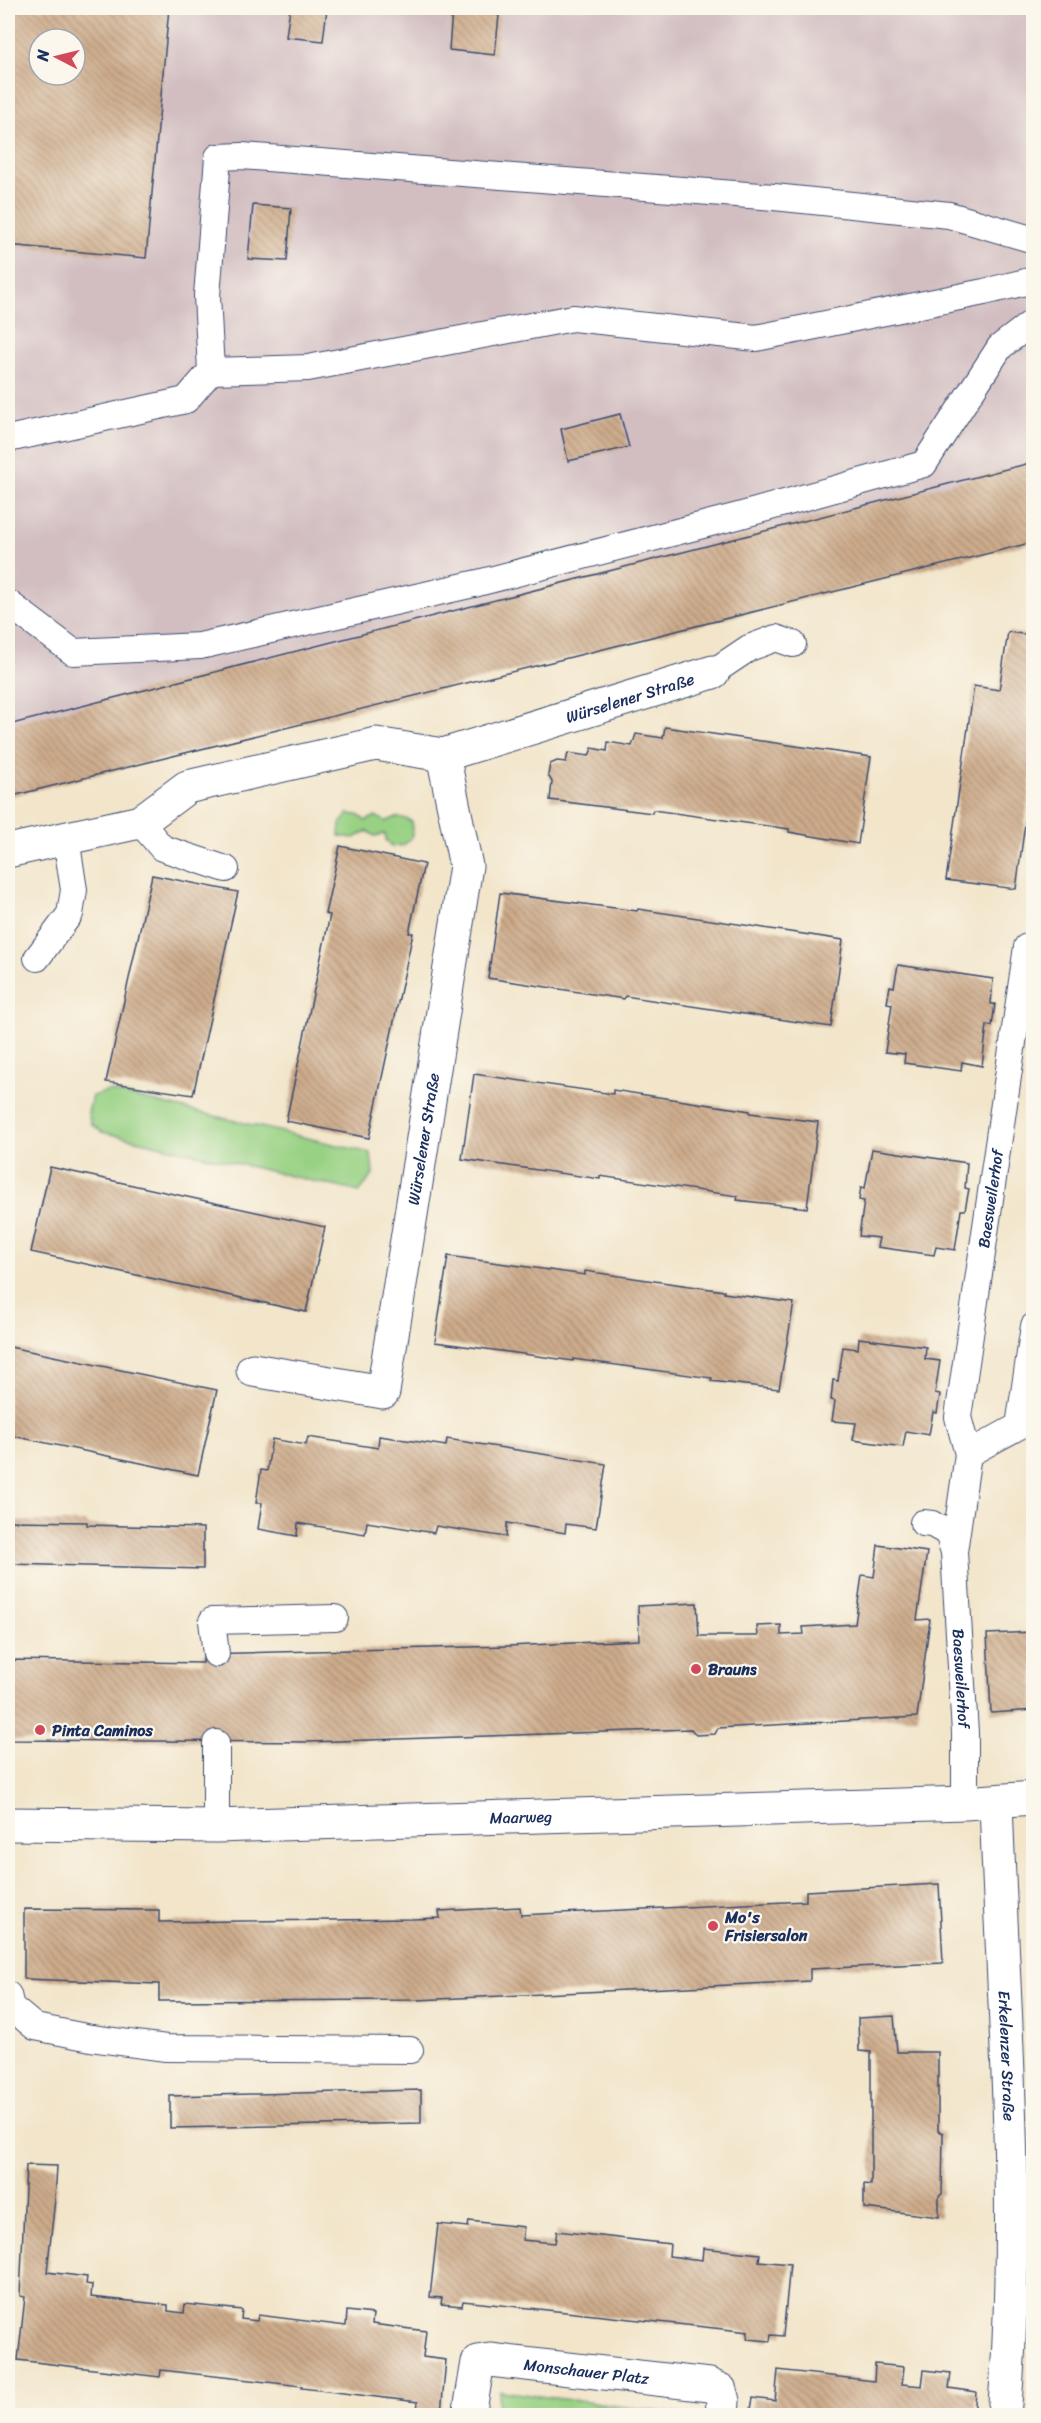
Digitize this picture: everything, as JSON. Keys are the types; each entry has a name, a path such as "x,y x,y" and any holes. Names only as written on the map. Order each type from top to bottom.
{"street":[{"name":"Würselener Straße","path":"8,851 140,822 187,787 376,744 443,755 713,672"},
{"name":"Würselener Straße","path":"253,1370 383,1392 466,866 443,755"},
{"name":"Maarweg","path":"8,1824 216,1826 980,1803 1034,1798"},
{"name":"Erkelenzer Straße","path":"980,1803 998,1891 1012,2154 1010,2345 1004,2415"},
{"name":"Monschauer Platz","path":"469,2415 478,2362 490,2360 709,2385 720,2390 723,2401 722,2415"}],"lane":[{"path":"8,439 186,400 211,371 207,296 218,158 242,156 774,197 950,215 1034,240"},
{"path":"211,371 308,368 573,318 756,338 1034,280"},
{"path":"8,603 73,652 200,646 478,583 749,513 924,464 1000,347 1034,321"},
{"path":"713,672 749,648 776,638 793,644"},
{"path":"140,822 162,849 226,869"},
{"path":"37,958 70,914 74,890 66,838"},
{"name":"Baesweilerhof","path":"980,1803 965,1732 954,1552 968,1454 958,1417 1026,947 1034,948"},
{"path":"968,1454 1019,1425 1034,1326"},
{"name":"Baesweilerhof","path":"923,1523 932,1524 948,1533 954,1552"},
{"path":"216,1654 212,1621 335,1618"},
{"path":"216,1743 216,1826"},
{"path":"8,1995 11,2007 36,2027 91,2038 166,2048 410,2050"}],"shaded area":[{"path":"8,8 1033,8 1033,520 8,761"}],"green space":[{"path":"348,814 358,815 366,821 376,817 386,822 396,818 405,819 412,822 412,836 404,845 392,847 386,841 385,834 375,836 367,831 355,838 339,836 340,824"},
{"path":"109,1091 371,1153 373,1175 359,1192 102,1132 91,1124 88,1113 92,1096"},
{"path":"500,2391 688,2415 497,2415"}],"building":[{"path":"8,8 169,8 146,258 8,245"},
{"path":"290,8 327,8 323,41 286,37"},
{"path":"452,10 499,15 495,55 449,50"},
{"path":"253,205 291,208 287,261 248,259"},
{"path":"620,414 629,447 568,461 561,429"},
{"path":"1034,462 1034,542 8,797 8,725"},
{"path":"1032,621 1034,758 1016,889 946,880 974,686 999,690 1008,632 1030,635"},
{"path":"665,727 871,757 858,844 789,832 789,829 653,810 652,813 550,800 552,782 548,775 550,764 557,761 566,762 568,753 589,756 592,748 607,751 608,742 632,746 636,734 663,738"},
{"path":"340,846 424,864 409,933 413,933 369,1138 286,1121 330,915 325,914"},
{"path":"152,875 238,892 193,1095 106,1082"},
{"path":"500,893 637,911 638,909 843,940 831,1027 488,978"},
{"path":"898,965 993,979 991,1004 995,1004 992,1026 987,1025 982,1066 962,1062 961,1071 904,1063 905,1054 885,1052 892,1004 887,1003 890,986 894,987"},
{"path":"474,1074 613,1094 613,1090 818,1122 807,1208 737,1200 738,1196 600,1176 600,1179 462,1159"},
{"path":"872,1149 967,1163 965,1188 969,1189 965,1210 961,1210 955,1250 936,1247 934,1255 877,1247 879,1238 859,1236 864,1201 859,1200 861,1187 865,1188"},
{"path":"50,1167 325,1227 306,1312 31,1252"},
{"path":"448,1256 585,1275 585,1271 794,1303 779,1389 711,1381 712,1378 573,1359 573,1361 435,1342"},
{"path":"859,1338 926,1347 925,1359 940,1361 935,1393 940,1394 937,1413 933,1412 929,1435 906,1431 903,1447 853,1440 856,1423 832,1421 835,1401 831,1400 833,1380 838,1381 843,1347 858,1349"},
{"path":"10,1347 217,1390 198,1475 8,1435"},
{"path":"379,1436 446,1446 447,1439 606,1464 596,1528 566,1524 565,1533 507,1523 506,1537 436,1526 434,1533 367,1522 365,1534 298,1523 297,1536 258,1529 262,1503 256,1503 261,1470 267,1471 272,1439 306,1445 308,1437 378,1448"},
{"path":"8,1521 87,1522 87,1525 203,1528 203,1569 8,1564"},
{"path":"878,1545 927,1552 917,1620 930,1619 917,1717 718,1728 715,1734 696,1735 691,1729 309,1742 8,1740 8,1660 203,1663 203,1654 639,1640 638,1606 697,1603 699,1636 758,1636 757,1626 781,1625 781,1635 804,1634 803,1627 855,1624 862,1575 874,1577"},
{"path":"1034,1632 1034,1710 991,1713 987,1634"},
{"path":"939,1884 943,1963 810,1969 810,1981 417,2000 159,2001 159,1984 24,1979 24,1909 159,1910 159,1922 413,1919 440,1918 439,1911 520,1907 521,1915 806,1901 806,1891"},
{"path":"894,2016 897,2052 938,2052 938,2131 943,2133 942,2194 939,2196 939,2217 864,2208 864,2184 871,2185 871,2052 859,2051 858,2018"},
{"path":"421,2090 421,2123 170,2128 170,2096"},
{"path":"26,2165 57,2166 47,2272 87,2277 86,2284 92,2285 91,2297 168,2305 168,2311 184,2313 185,2304 242,2310 241,2319 257,2321 258,2315 346,2326 347,2311 373,2314 372,2324 426,2331 423,2357 446,2360 441,2413 417,2410 418,2402 301,2388 302,2386 161,2370 160,2377 18,2360 25,2297 20,2296"},
{"path":"469,2221 524,2227 522,2240 555,2243 557,2231 670,2244 669,2256 702,2260 703,2248 760,2254 759,2261 790,2264 783,2336 771,2335 770,2341 747,2339 748,2332 723,2329 463,2301 462,2306 441,2304 442,2298 430,2297 438,2224 468,2227"},
{"path":"875,2364 904,2367 902,2384 922,2386 924,2370 951,2373 949,2388 976,2392 974,2415 750,2415 753,2398 775,2401 778,2370 874,2381"}],"place":[{"name":"Brauns","path":"696,1669"},
{"name":"Pinta Caminos","path":"40,1730"},
{"name":"Mo's Frisiersalon","path":"713,1926"}]}
